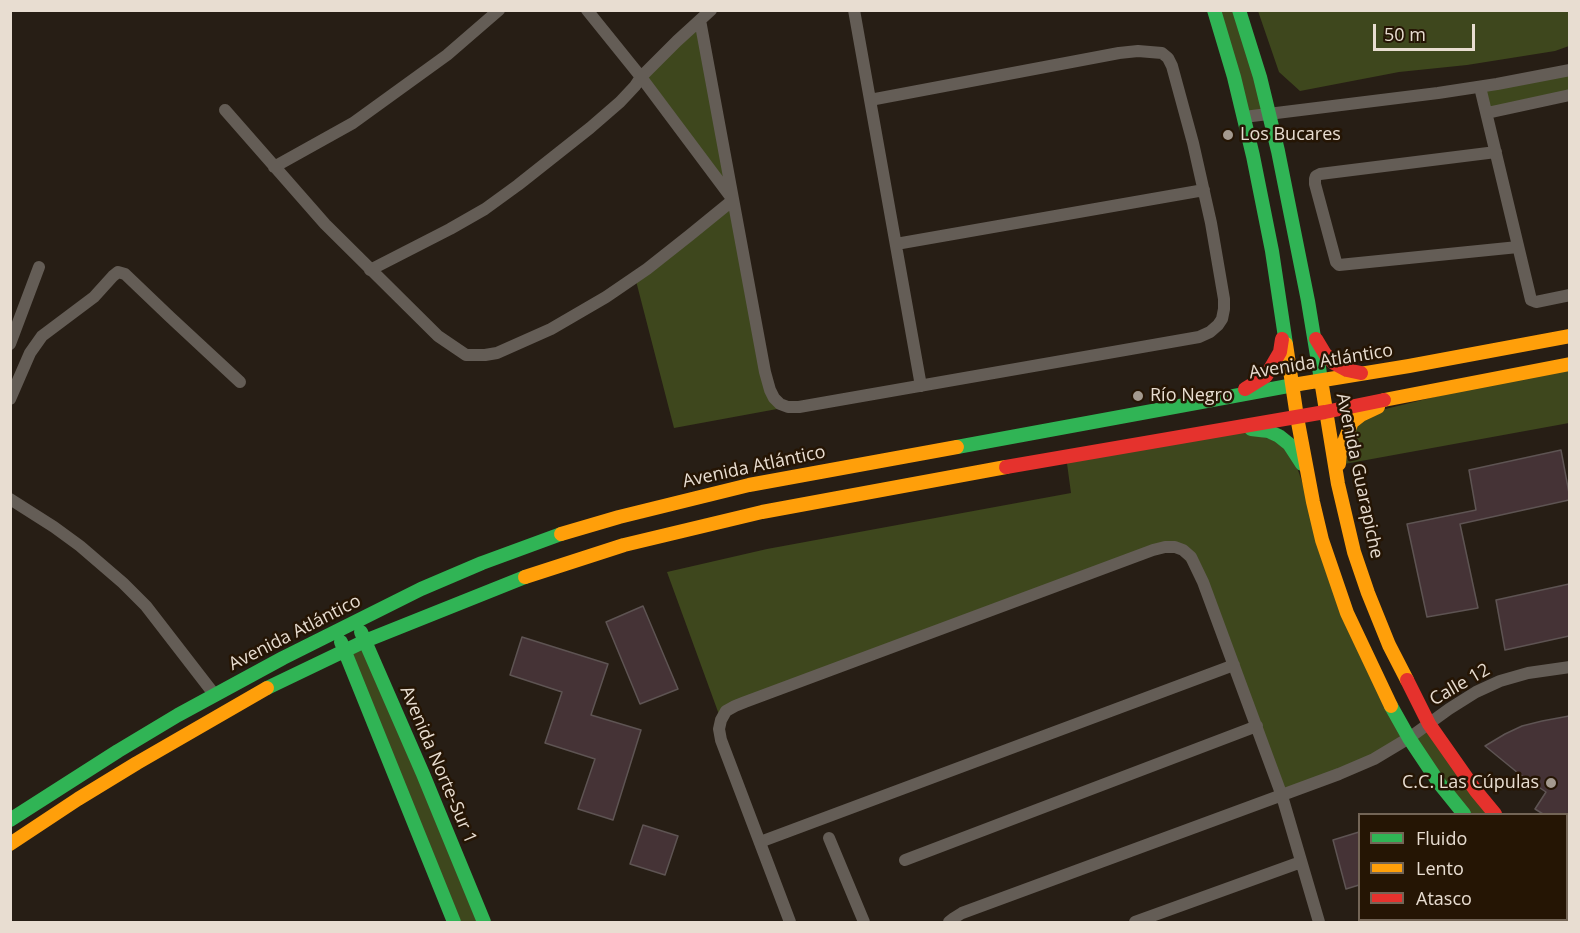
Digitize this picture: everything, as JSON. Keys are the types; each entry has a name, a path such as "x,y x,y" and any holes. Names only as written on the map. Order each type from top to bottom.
{"main road":[{"path":"1214,10 1244,117 1272,251 1296,417 1322,540 1344,604 1388,700 1409,738 1439,783 1463,813"},
{"name":"Avenida Guarapiche","path":"1239,10 1260,77 1278,151 1298,249 1338,484 1354,552 1368,593 1403,675 1429,724 1494,813"},
{"path":"1221,398 1256,383 1266,376 1281,352 1284,329"},
{"path":"1313,335 1325,354 1335,363 1347,370 1363,374"},
{"name":"Avenida Atlántico","path":"10,820 118,751 214,694 421,589 545,539 659,506 749,485 1569,336"},
{"name":"Avenida Atlántico","path":"10,844 78,799 190,731 284,679 366,640 555,566 685,529 762,512 1326,412 1569,364"},
{"path":"1338,484 1340,452 1352,422 1367,412 1410,395"},
{"path":"1228,428 1268,431 1279,436 1297,455 1309,480"},
{"name":"Avenida Norte-Sur 1","path":"357,622 484,922"},
{"path":"337,632 454,922"}],"street":[{"path":"274,167 353,123 439,61 499,10"},
{"path":"587,10 641,77 733,200"},
{"path":"370,270 485,209 552,160 620,102 641,77 711,10"},
{"path":"854,10 921,386"},
{"path":"700,20 765,372 770,390 780,404 788,407 799,406 1199,337 1210,332 1222,319 1224,299 1204,190 1172,66 1162,53 1138,51 1119,53 870,100"},
{"path":"1244,117 1480,87 1569,70"},
{"path":"1480,87 1530,300 1536,302 1569,295"},
{"path":"1487,113 1569,95"},
{"path":"225,110 325,224 370,270 438,336 466,355 497,353 582,312 647,268 733,200"},
{"path":"1496,152 1320,174 1315,179 1336,262 1339,265 1518,247"},
{"path":"896,244 1204,190"},
{"path":"10,344 39,267"},
{"path":"10,399 30,353 42,336 79,310 118,272 125,274 240,381"},
{"path":"10,499 80,546 123,583 146,606 214,694"},
{"path":"790,922 721,740 719,729 726,711 735,705 1165,547 1183,550 1196,566 1282,796 1319,922"},
{"path":"760,842 1234,665"},
{"name":"Calle 12","path":"950,922 962,913 1282,796 1374,759 1476,692 1500,681 1528,673 1569,667"},
{"path":"906,860 1257,726"},
{"path":"829,838 864,922"},
{"path":"1134,922 1301,862"}],"green space":[{"path":"1214,11 1239,11 1269,113 1244,117"},
{"path":"1258,11 1569,11 1569,46 1555,51 1467,65 1399,72 1300,91 1279,72"},
{"path":"700,20 768,382 788,407 674,428 635,277 732,200 641,77"},
{"path":"1569,70 1569,95 1487,113 1480,87"},
{"path":"1569,364 1569,423 1339,465 1361,415"},
{"path":"1228,428 1289,444 1322,540 1409,738 1429,724 1494,813 1463,813 1409,739 1282,796 1203,582 1175,547 745,702 721,720 667,572 767,549 1071,493 1066,456"},
{"path":"365,641 484,922 454,922 344,651"}],"building":[{"path":"1561,450 1569,500 1460,524 1478,608 1427,617 1407,524 1476,510 1469,470"},
{"path":"1569,584 1569,636 1505,650 1496,600"},
{"path":"643,606 678,689 640,704 606,622"},
{"path":"522,637 608,664 591,715 641,730 613,820 578,809 595,759 545,743 562,692 510,675"},
{"name":"C.C. Las Cúpulas","path":"1569,716 1569,814 1541,813 1535,809 1546,792 1485,746 1522,726"},
{"path":"643,825 678,836 665,875 630,864"},
{"path":"1358,832 1358,885 1346,889 1333,840"}],"traffic: fast":[{"path":"1214,10 1234,77 1253,156 1272,251 1286,344"},
{"path":"1239,10 1260,77 1278,151 1308,301 1322,386"},
{"path":"957,447 1299,384"},
{"path":"1251,429 1268,431 1279,436 1289,444 1302,464"},
{"path":"10,820 178,715 283,658 421,589 482,563 561,534"},
{"path":"267,688 365,641 525,577"},
{"path":"361,632 484,922"},
{"path":"341,642 454,922"},
{"path":"1391,706 1439,783 1463,813"}],"traffic: slow":[{"path":"1299,384 1570,336"},
{"path":"1286,344 1297,417 1322,540 1347,613 1391,706"},
{"path":"1384,400 1570,364"},
{"path":"1322,386 1338,484 1354,552 1389,645 1407,680"},
{"path":"1339,464 1340,452 1352,422 1378,407"},
{"path":"561,534 619,517 749,485 957,447"},
{"path":"525,577 624,545 762,512 1006,467"},
{"path":"10,844 137,763 267,688"}],"traffic: jam":[{"path":"1245,389 1266,376 1280,352 1282,339"},
{"path":"1316,339 1334,363 1347,370 1361,373"},
{"path":"1006,467 1384,400"},
{"path":"1407,680 1429,724 1494,813"}],"place":[{"name":"Los Bucares","path":"1228,135"},
{"name":"Río Negro","path":"1138,396"},
{"name":"C.C. Las Cúpulas","path":"1551,783"}]}
